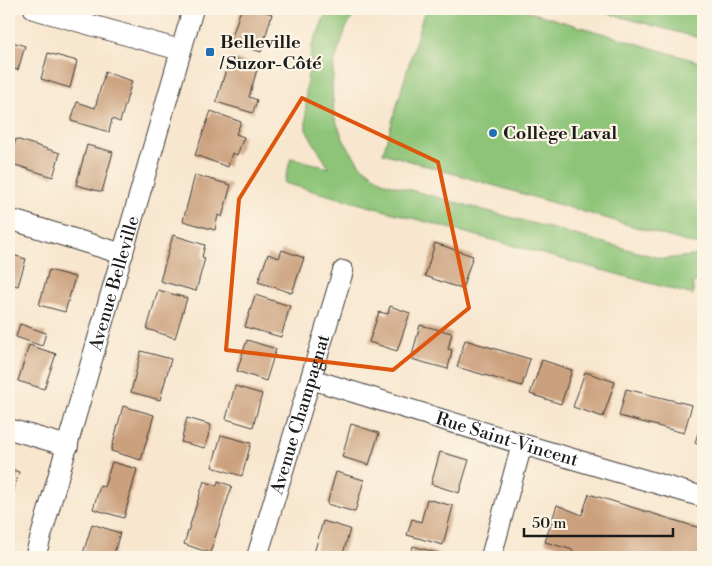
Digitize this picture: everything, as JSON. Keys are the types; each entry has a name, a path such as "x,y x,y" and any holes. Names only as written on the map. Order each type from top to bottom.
{"street":[{"path":"34,9 180,50"},
{"name":"Avenue Belleville","path":"35,557 193,9"},
{"path":"9,219 123,254"},
{"name":"Avenue Champagnat","path":"257,557 343,271"},
{"name":"Rue Saint-Vincent","path":"311,379 703,497"},
{"path":"9,429 68,446"},
{"path":"491,557 522,444"}],"highlighted area":[{"path":"302,98 438,162 469,308 393,370 226,350 239,199"}],"green space":[{"path":"328,9 358,9 346,28 334,63 332,88 334,116 344,141 360,165 385,183 663,259 692,256 703,252 703,279 693,283 693,295 284,183 291,158 329,168 306,130 306,89 312,46"},
{"path":"425,9 520,9 703,63 703,224 697,245 383,153"},
{"path":"592,9 674,9 703,17 703,39"}],"building":[{"path":"241,9 256,9 272,14 261,52 230,43"},
{"path":"9,41 25,46 18,70 9,68"},
{"path":"48,53 77,61 70,88 41,79"},
{"path":"230,57 258,66 249,97 257,100 253,113 216,102"},
{"path":"105,72 132,81 120,122 112,119 109,132 71,121 77,102 95,108"},
{"path":"211,111 241,122 236,134 244,137 237,155 232,153 228,167 195,155"},
{"path":"16,139 60,153 53,177 9,163"},
{"path":"87,145 113,152 102,192 76,185"},
{"path":"195,175 231,185 222,217 218,215 215,230 183,221"},
{"path":"173,235 205,245 202,257 205,258 196,291 160,281"},
{"path":"435,243 473,256 462,289 425,276"},
{"path":"282,250 304,258 292,293 258,282 268,254 279,258"},
{"path":"9,254 26,259 18,286 9,284"},
{"path":"49,270 75,277 65,312 39,305"},
{"path":"158,290 187,298 175,338 147,329"},
{"path":"255,295 290,306 281,337 245,327"},
{"path":"390,306 410,313 397,351 369,342 379,312 388,314"},
{"path":"20,324 46,333 42,346 16,337"},
{"path":"420,325 452,333 448,349 452,350 448,369 411,359"},
{"path":"247,340 276,349 266,381 237,371"},
{"path":"465,340 530,359 522,386 457,367"},
{"path":"29,345 56,354 44,389 18,381"},
{"path":"141,351 171,359 160,400 131,392"},
{"path":"542,360 572,370 561,404 530,394"},
{"path":"585,372 615,382 603,417 573,407"},
{"path":"235,386 262,394 253,427 226,419"},
{"path":"626,389 692,405 684,433 619,416"},
{"path":"123,406 154,415 141,460 111,451"},
{"path":"703,417 703,446 695,443"},
{"path":"187,418 211,425 205,448 181,442"},
{"path":"351,424 379,433 369,465 342,457"},
{"path":"221,435 251,443 242,476 212,467"},
{"path":"440,452 469,460 459,493 431,484"},
{"path":"112,462 137,469 124,518 93,509 100,486 104,487"},
{"path":"9,469 19,472 9,507"},
{"path":"336,472 364,480 355,512 327,504"},
{"path":"204,481 217,486 218,481 232,486 210,553 184,544"},
{"path":"589,494 703,529 703,557 571,557 573,550 545,542 557,505 582,515"},
{"path":"427,499 453,506 443,545 407,535 412,519 421,522"},
{"path":"323,521 350,529 342,557 313,557"},
{"path":"92,524 120,533 113,557 82,557"},
{"path":"413,546 441,554 440,557 410,557"}],"place":[{"name":"Belleville / Suzor-Côté","path":"210,52"},
{"name":"Collège Laval","path":"493,133"}]}
